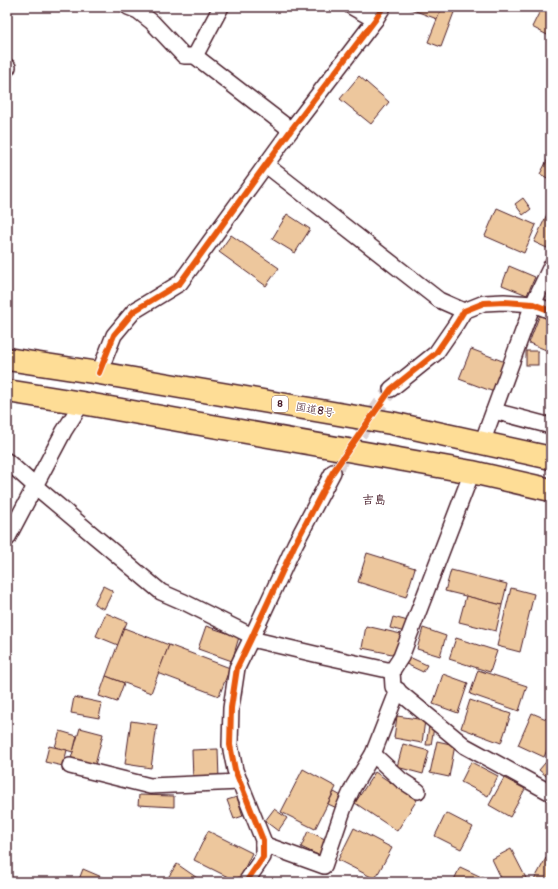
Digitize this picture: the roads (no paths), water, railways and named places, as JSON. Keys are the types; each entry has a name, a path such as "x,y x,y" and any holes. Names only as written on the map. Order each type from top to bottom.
{"highway":[{"name":"国道8号","path":"7,359 391,422 551,458"},
{"path":"7,391 472,472 551,490"}],"street":[{"path":"128,7 138,11 152,22 184,56 195,56 291,130"},
{"path":"195,56 221,7"},
{"path":"352,7 375,20"},
{"path":"99,373 114,335 134,311 180,283 291,130 375,20 383,7"},
{"path":"266,165 439,300 464,311"},
{"path":"482,443 533,304 551,266"},
{"path":"391,389 436,352 464,311 484,303 504,302 533,304 551,311"},
{"path":"7,539 64,431 82,403"},
{"path":"494,411 551,426"},
{"path":"7,461 161,592 248,634 251,639 319,656 392,671"},
{"path":"246,882 262,856 263,840 235,770 230,745 231,708 237,668 295,544 334,472"},
{"path":"472,472 401,657 392,671 393,687 465,746 551,793"},
{"path":"263,844 324,866 343,810 373,754 398,690"},
{"path":"373,754 401,780 418,791"},
{"path":"70,766 150,786 240,782"}],"tunnel":[{"path":"333,472 391,389"}],"district":[{"name":"吉島","path":"374,500"}]}
